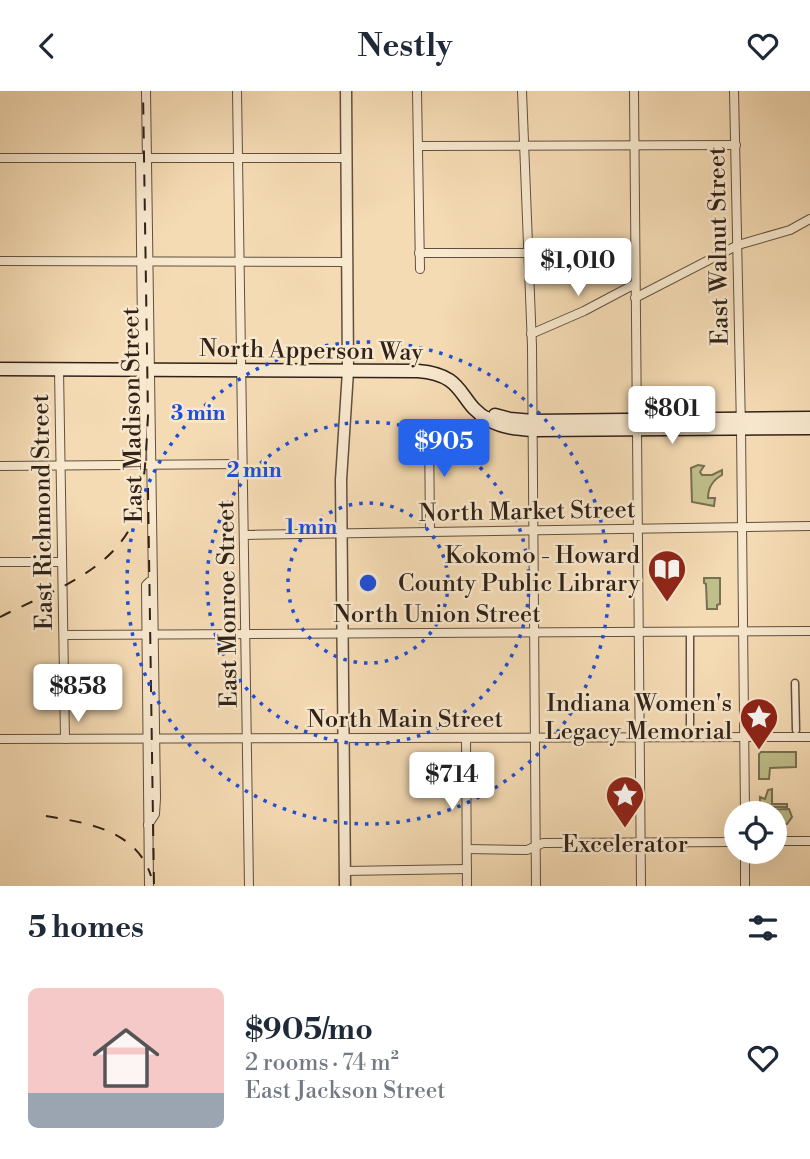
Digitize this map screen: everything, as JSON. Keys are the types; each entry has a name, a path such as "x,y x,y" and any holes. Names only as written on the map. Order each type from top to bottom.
{"main road":[{"name":"North Apperson Way","path":"0,363 146,367"},
{"name":"North Apperson Way","path":"0,369 348,367 421,363 444,368 464,381 488,415"},
{"path":"488,415 509,428 741,424 810,428"},
{"path":"741,424 810,418"}],"street":[{"name":"East Madison Street","path":"146,91 146,367 152,465 152,739 156,809 148,823 149,886"},
{"name":"East Monroe Street","path":"237,91 249,886"},
{"path":"345,886 341,480 348,367 346,91"},
{"path":"417,91 420,269"},
{"path":"522,91 533,426 536,886"},
{"path":"634,91 641,886"},
{"name":"East Walnut Street","path":"734,91 745,801"},
{"path":"418,146 736,145"},
{"path":"0,157 346,158"},
{"path":"635,298 738,245 790,230 810,219"},
{"path":"419,253 528,253"},
{"path":"0,261 348,262"},
{"path":"531,334 584,311 635,283"},
{"name":"East Madison Street","path":"141,465 146,367"},
{"name":"East Richmond Street","path":"59,369 65,739"},
{"path":"430,531 429,427 474,425 488,415"},
{"path":"0,466 242,464"},
{"name":"North Market Street","path":"244,535 810,526"},
{"path":"0,562 61,562"},
{"name":"North Union Street","path":"64,635 810,631"},
{"path":"690,632 690,737"},
{"path":"795,683 796,730"},
{"name":"North Main Street","path":"0,739 810,737"},
{"path":"466,738 467,886"},
{"path":"787,841 810,841"},
{"path":"467,849 527,850 543,843 724,842"},
{"path":"745,864 745,886"},
{"path":"345,871 467,869"}],"green space":[{"path":"704,466 700,472 702,475 712,475 722,470 722,475 709,491 708,498 715,498 714,506 692,502 691,468"},
{"path":"704,578 720,578 720,604 717,609 707,609"},
{"path":"761,752 796,752 796,767 770,768 769,779 759,779"},
{"path":"772,789 772,801 760,801 760,797 765,799 768,790"},
{"path":"787,809 792,817 787,824"}],"railway":[{"path":"0,617 58,589 96,566 125,536 139,505 145,467 148,416 143,91"},
{"path":"148,488 154,886"},
{"path":"46,816 109,831 134,848 151,876"}],"place":[{"name":"Kokomo - Howard County Public Library","path":"667,603"},
{"name":"Indiana Women's Legacy Memorial","path":"759,751"},
{"name":"Excelerator","path":"625,829"}]}
